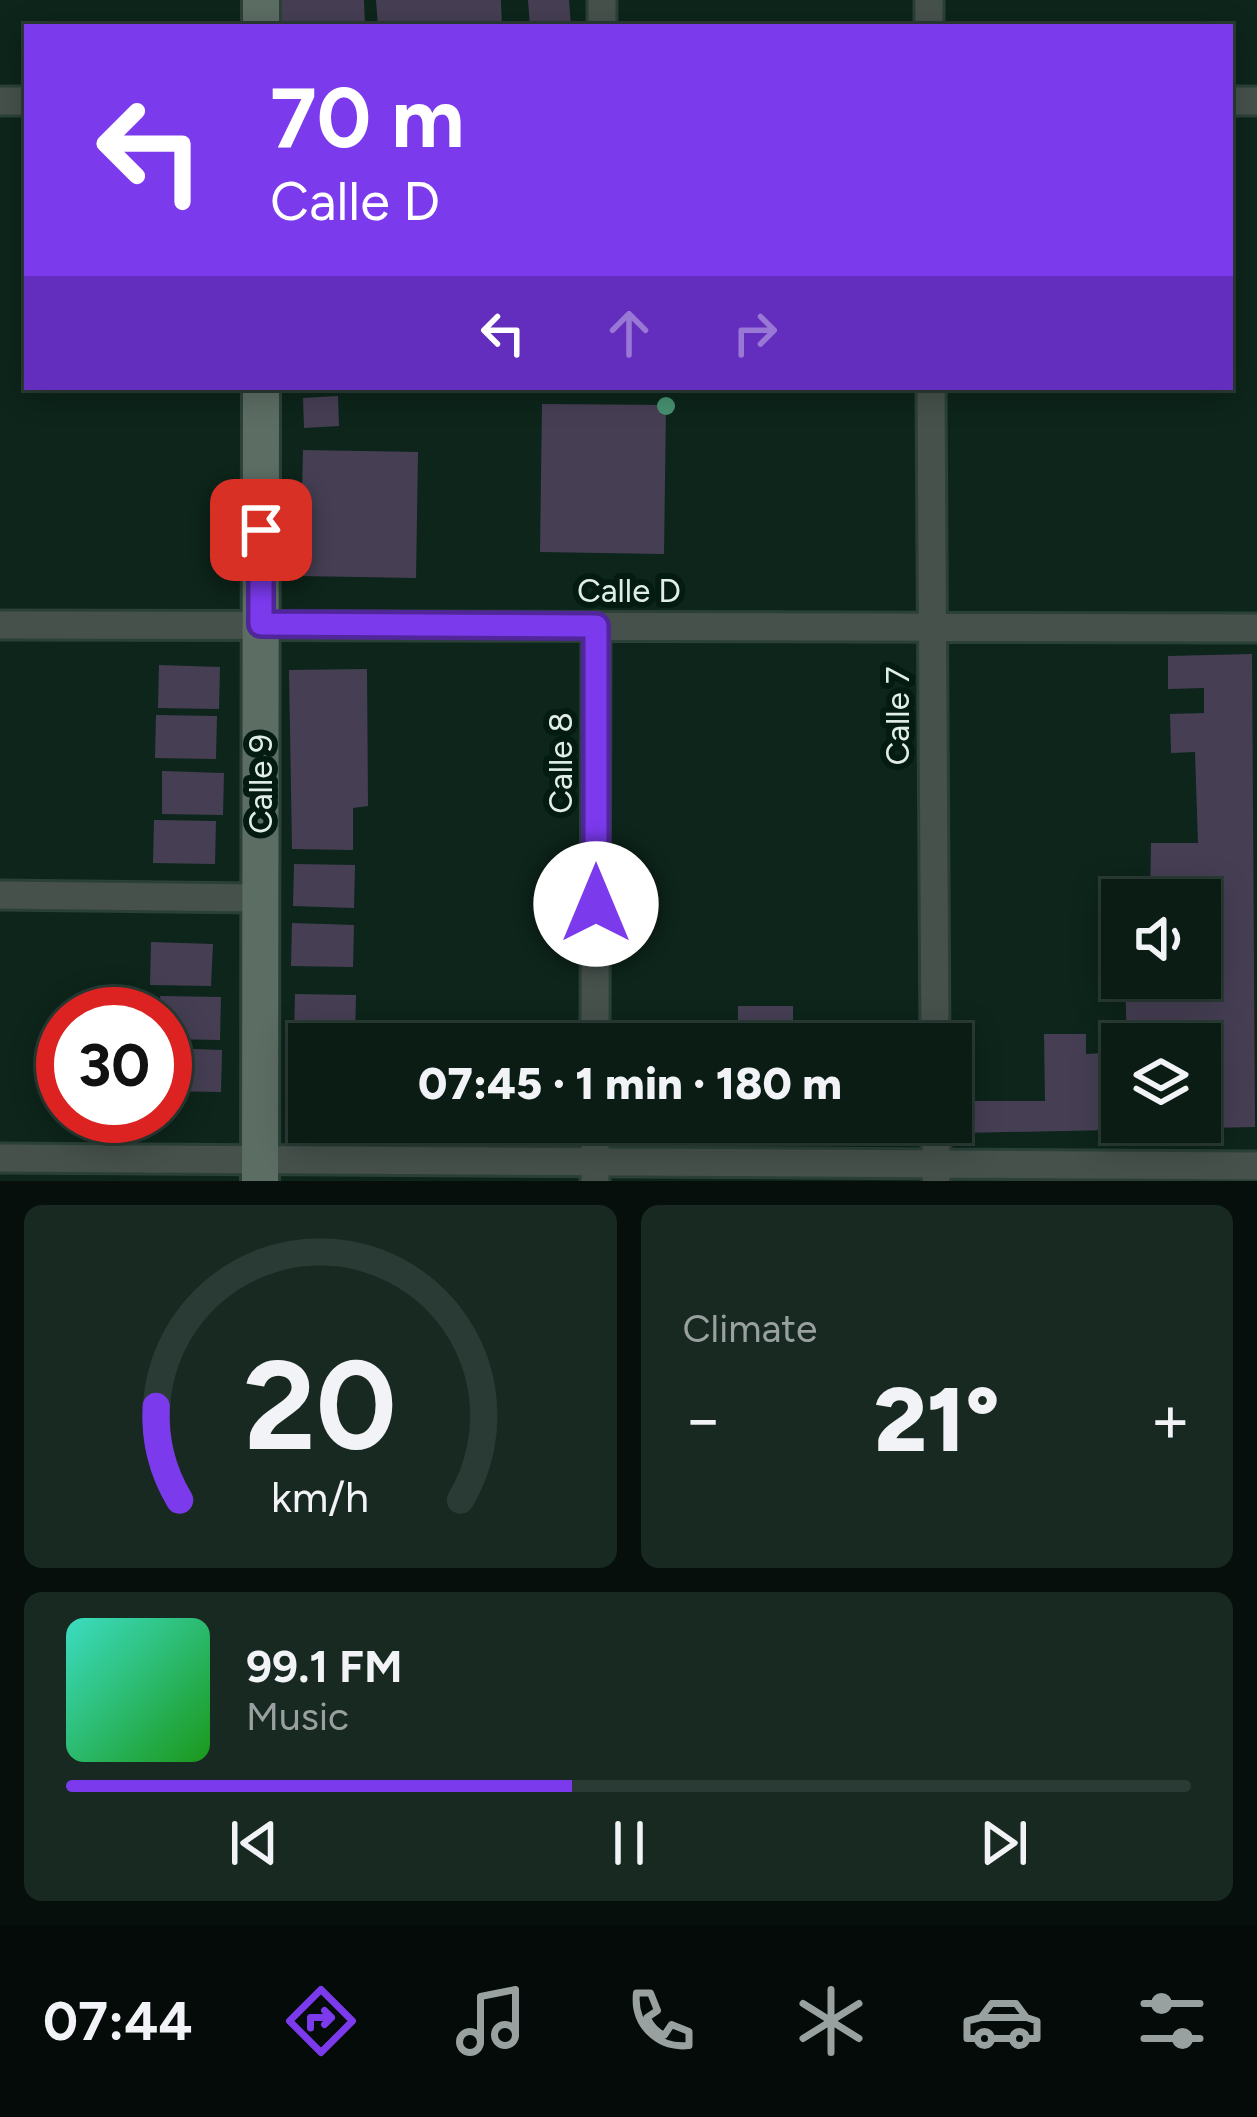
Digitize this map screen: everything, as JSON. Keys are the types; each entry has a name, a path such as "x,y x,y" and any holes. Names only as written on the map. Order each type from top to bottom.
{"street":[{"name":"Calle 9","path":"260,1170 261,390"},
{"name":"Calle 7","path":"931,390 935,1023"},
{"name":"Calle D","path":"0,625 1257,628"},
{"name":"Calle 8","path":"595,1023 596,626"},
{"path":"0,895 260,898"},
{"path":"0,1158 260,1170 936,1172 1257,1166"}],"building":[{"path":"281,0 364,0 365,24 282,24"},
{"path":"376,0 501,0 502,24 378,24"},
{"path":"528,0 569,0 571,24 530,24"},
{"path":"338,396 339,426 304,428 303,398"},
{"path":"542,404 666,405 664,554 540,552"},
{"path":"303,450 418,452 416,578 300,576"},
{"path":"1252,654 1255,1127 1221,1128 1221,1023 1126,1023 1126,999 1221,999 1221,879 1150,879 1151,843 1198,843 1195,752 1171,753 1170,714 1204,713 1204,688 1168,689 1168,656"},
{"path":"159,665 220,667 219,709 158,708"},
{"path":"367,669 368,806 353,808 353,850 292,849 289,670"},
{"path":"156,715 217,716 216,759 155,758"},
{"path":"162,771 224,773 223,815 162,814"},
{"path":"154,820 216,821 215,864 153,863"},
{"path":"294,864 355,865 354,908 293,906"},
{"path":"292,923 354,925 353,967 291,966"},
{"path":"151,942 213,944 211,986 150,985"},
{"path":"295,994 356,995 355,1023 294,1023"},
{"path":"192,997 221,997 220,1040 192,1039"},
{"path":"738,1006 793,1006 793,1023 738,1023"},
{"path":"1044,1034 1086,1034 1086,1054 1101,1053 1101,1130 972,1133 972,1101 1045,1101"},
{"path":"192,1049 222,1050 221,1092 192,1091"}],"route":[{"path":"261,530 261,624 596,626 596,904"}]}
